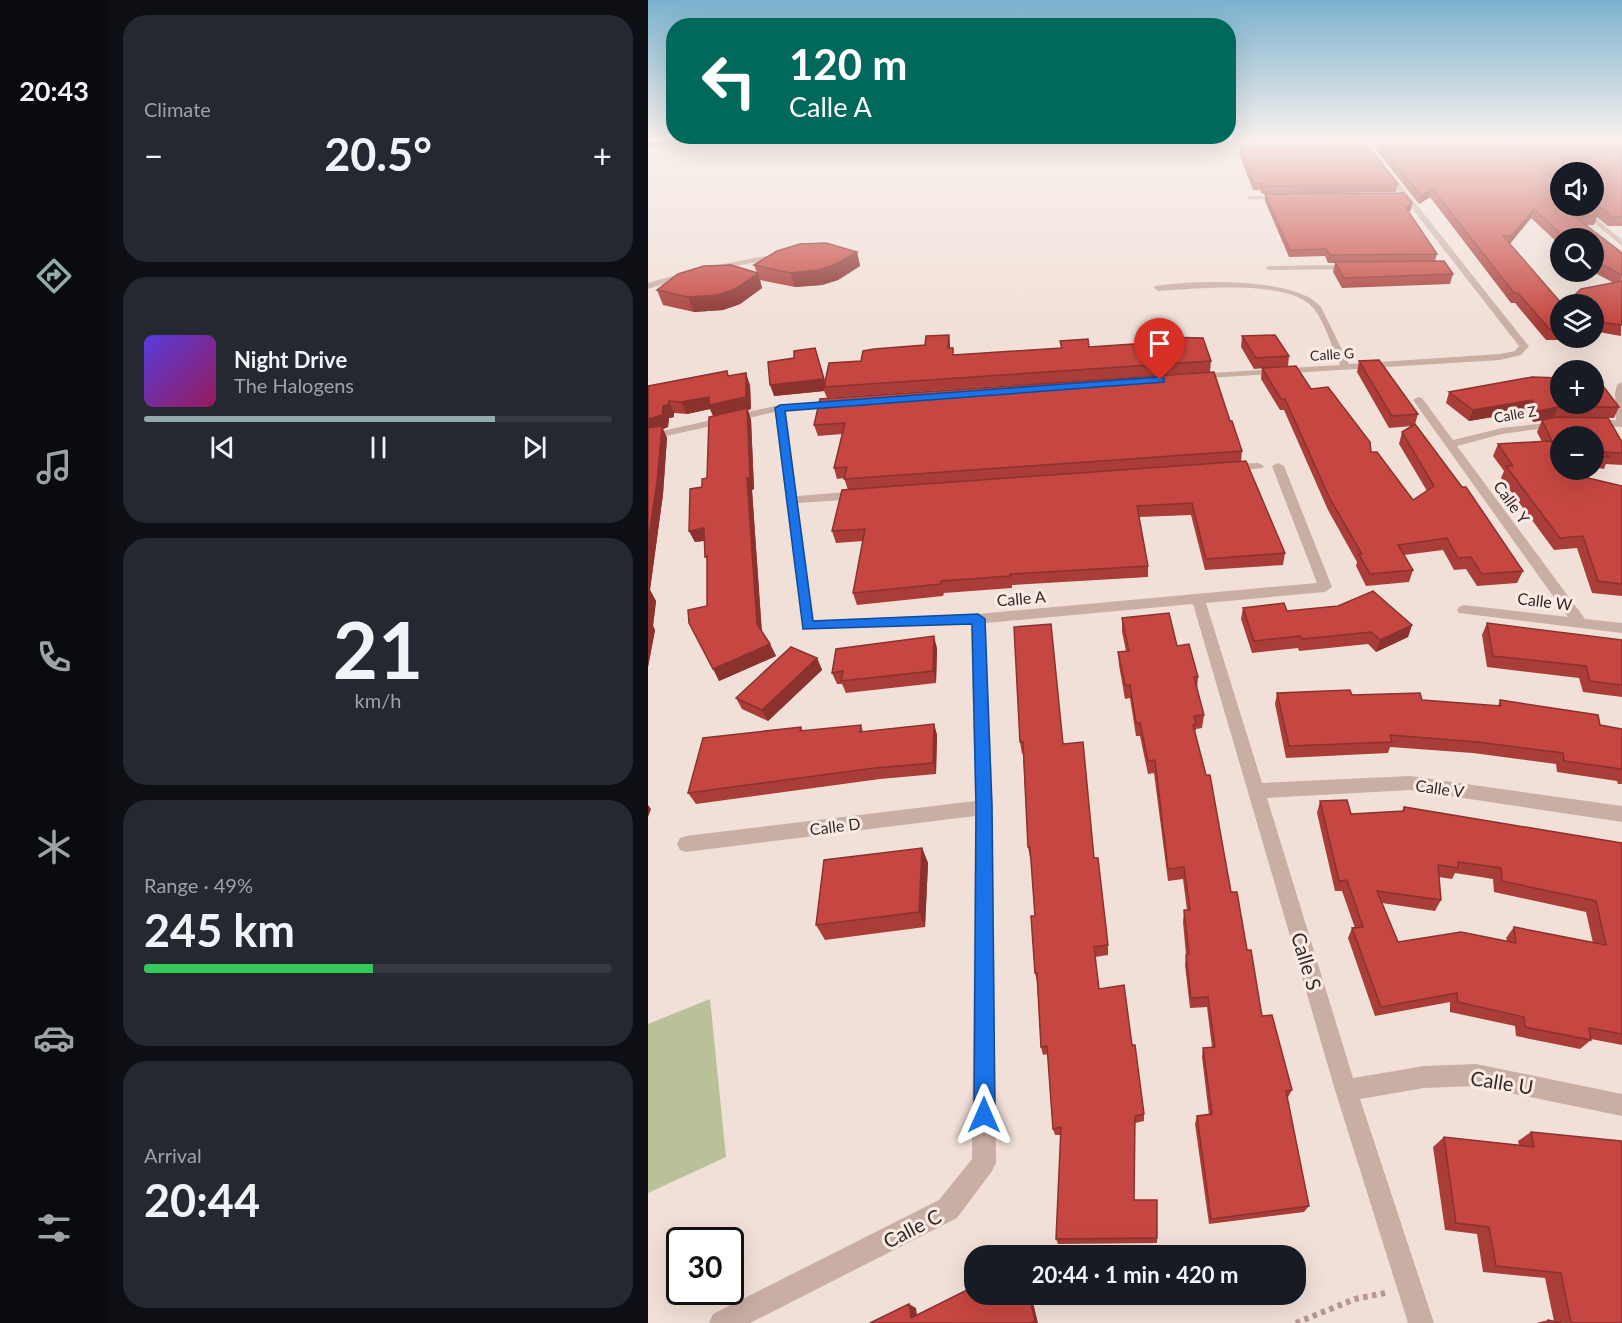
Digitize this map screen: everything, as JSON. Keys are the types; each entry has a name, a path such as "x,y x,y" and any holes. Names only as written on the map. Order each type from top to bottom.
{"street":[{"path":"1411,202 1461,265"},
{"path":"1589,216 1622,244"},
{"path":"648,286 697,271 776,256"},
{"path":"1450,265 1461,265"},
{"name":"Calle G","path":"1180,378 1500,357 1518,353 1524,346 1461,265"},
{"path":"1269,268 1359,267"},
{"path":"1158,288 1230,286 1299,293 1313,303 1346,366"},
{"path":"1622,385 1620,393 1622,424"},
{"name":"Calle Y","path":"1418,400 1580,623"},
{"path":"648,437 780,408 847,402"},
{"name":"Calle A","path":"780,408 808,626 978,619 1325,587 1278,466"},
{"name":"Calle Z","path":"1450,444 1502,431 1553,423 1622,424"},
{"path":"1210,470 1258,466"},
{"path":"792,500 875,494"},
{"name":"Calle S","path":"1198,598 1346,1090 1421,1323"},
{"name":"Calle W","path":"1464,610 1622,628"},
{"name":"Calle C","path":"722,1323 948,1209 984,1162 984,807 978,619"},
{"name":"Calle V","path":"1257,791 1410,783 1622,814"},
{"name":"Calle D","path":"686,844 984,807"},
{"name":"Calle U","path":"1346,1090 1424,1077 1476,1075 1622,1105"}],"path":[{"path":"1296,1323 1355,1299 1410,1288"}],"green space":[{"path":"710,999 726,1157 648,1193 648,1024"}],"building":[{"path":"1268,202 1411,202 1406,208 1437,254 1330,255 1326,249 1290,250"},
{"path":"1443,202 1550,202 1550,216 1574,216 1590,228 1555,228 1534,209 1511,236 1503,236 1553,294 1550,294 1550,330 1518,293 1514,293"},
{"path":"1604,202 1622,202 1622,217 1612,217 1604,210"},
{"path":"1604,239 1622,253 1622,275 1604,266"},
{"path":"826,243 857,252 834,265 818,270 790,273 754,265 777,251 800,244"},
{"path":"1444,261 1453,274 1344,278 1335,262"},
{"path":"731,265 758,273 735,289 717,295 688,297 657,290 678,274 704,266"},
{"path":"1622,281 1622,325 1604,323 1604,294 1576,294 1581,289"},
{"path":"949,335 948,348 953,348 953,355 1062,348 1060,341 1088,339 1089,347 1163,342 1162,337 1203,338 1211,361 824,387 829,363 861,361 863,351 925,345 926,336"},
{"path":"1275,335 1289,356 1256,358 1242,336"},
{"path":"815,348 824,379 770,385 768,362 794,358 794,351"},
{"path":"1379,360 1418,414 1392,416 1359,361"},
{"path":"1296,366 1311,389 1328,387 1370,442 1371,452 1377,452 1413,500 1434,486 1402,432 1415,424 1462,487 1466,487 1523,571 1482,574 1471,557 1458,558 1447,538 1398,545 1413,570 1370,574 1359,554 1362,554 1330,499 1285,399 1281,399 1262,368"},
{"path":"727,371 728,376 746,373 746,397 709,405 709,397 681,402 669,401 668,405 663,406 662,415 648,419 648,386"},
{"path":"1214,372 1242,451 844,479 847,467 834,468 845,423 814,425 820,399"},
{"path":"1532,377 1550,378 1550,409 1537,411 1532,400 1473,410 1449,392"},
{"path":"1604,387 1619,407 1604,407"},
{"path":"747,408 750,478 747,478 757,624 770,644 713,669 689,623 688,610 707,606 707,556 705,557 704,528 689,531 690,489 702,487 702,479 707,478 709,417"},
{"path":"1558,417 1608,418 1622,442 1622,453 1604,452 1604,426 1550,426 1550,437 1542,420"},
{"path":"662,426 657,482 648,542 648,428"},
{"path":"1549,441 1550,480 1597,480 1622,486 1622,584 1598,581 1583,536 1560,538 1506,466 1513,466 1498,444"},
{"path":"1246,461 1285,553 1206,559 1192,503 1137,506 1148,566 1010,574 1010,576 941,581 941,584 853,593 865,529 832,531 842,490"},
{"path":"1373,591 1412,625 1380,640 1371,632 1254,641 1243,608 1284,603 1287,611 1338,606"},
{"path":"1169,613 1177,646 1189,644 1198,677 1194,677 1204,715 1194,716 1196,724 1193,725 1206,775 1210,775 1231,892 1237,892 1247,950 1251,950 1262,1016 1272,1015 1292,1090 1286,1091 1309,1206 1211,1219 1197,1116 1212,1114 1203,1048 1215,1047 1208,997 1191,998 1184,910 1190,910 1184,867 1168,869 1155,760 1148,761 1140,723 1136,723 1130,685 1125,685 1118,652 1129,651 1122,618"},
{"path":"1487,623 1622,640 1622,685 1590,681 1586,666 1493,656"},
{"path":"1051,624 1063,744 1083,742 1094,858 1098,858 1108,945 1094,947 1099,989 1124,985 1132,1045 1135,1045 1144,1114 1135,1116 1134,1200 1157,1200 1157,1238 1056,1239 1061,1127 1053,1129 1047,1046 1041,1047 1031,916 1035,916 1030,847 1028,847 1023,742 1020,742 1014,627"},
{"path":"934,636 933,671 841,681 843,671 832,673 836,649"},
{"path":"791,647 817,658 762,710 736,698"},
{"path":"1350,690 1352,695 1420,693 1422,700 1501,706 1500,700 1598,715 1600,725 1622,729 1622,769 1564,761 1563,753 1478,742 1390,735 1392,742 1289,746 1277,693"},
{"path":"934,724 933,763 875,768 688,793 703,738 801,727 800,731 861,725 860,732"},
{"path":"1347,800 1351,814 1404,811 1404,807 1622,843 1622,1034 1589,1028 1591,1040 1525,1027 1524,1017 1458,1002 1457,993 1381,1007 1352,928 1363,927 1347,880 1339,881 1320,801","holes":["1458,862 1501,868 1502,881 1596,901 1606,945 1514,927 1516,943 1461,932 1398,942 1377,891 1441,900 1438,865 1458,868"]},
{"path":"922,848 919,912 816,925 824,860"},
{"path":"1531,1132 1621,1141 1622,1323 1571,1323 1561,1273 1496,1266 1489,1227 1456,1223 1444,1137 1534,1147"},
{"path":"964,1292 964,1305 1031,1305 1035,1321 1031,1323 870,1323 909,1304 911,1318"}],"route":[{"path":"984,1115 984,807 978,619 808,626 780,408 1160,380"}]}
